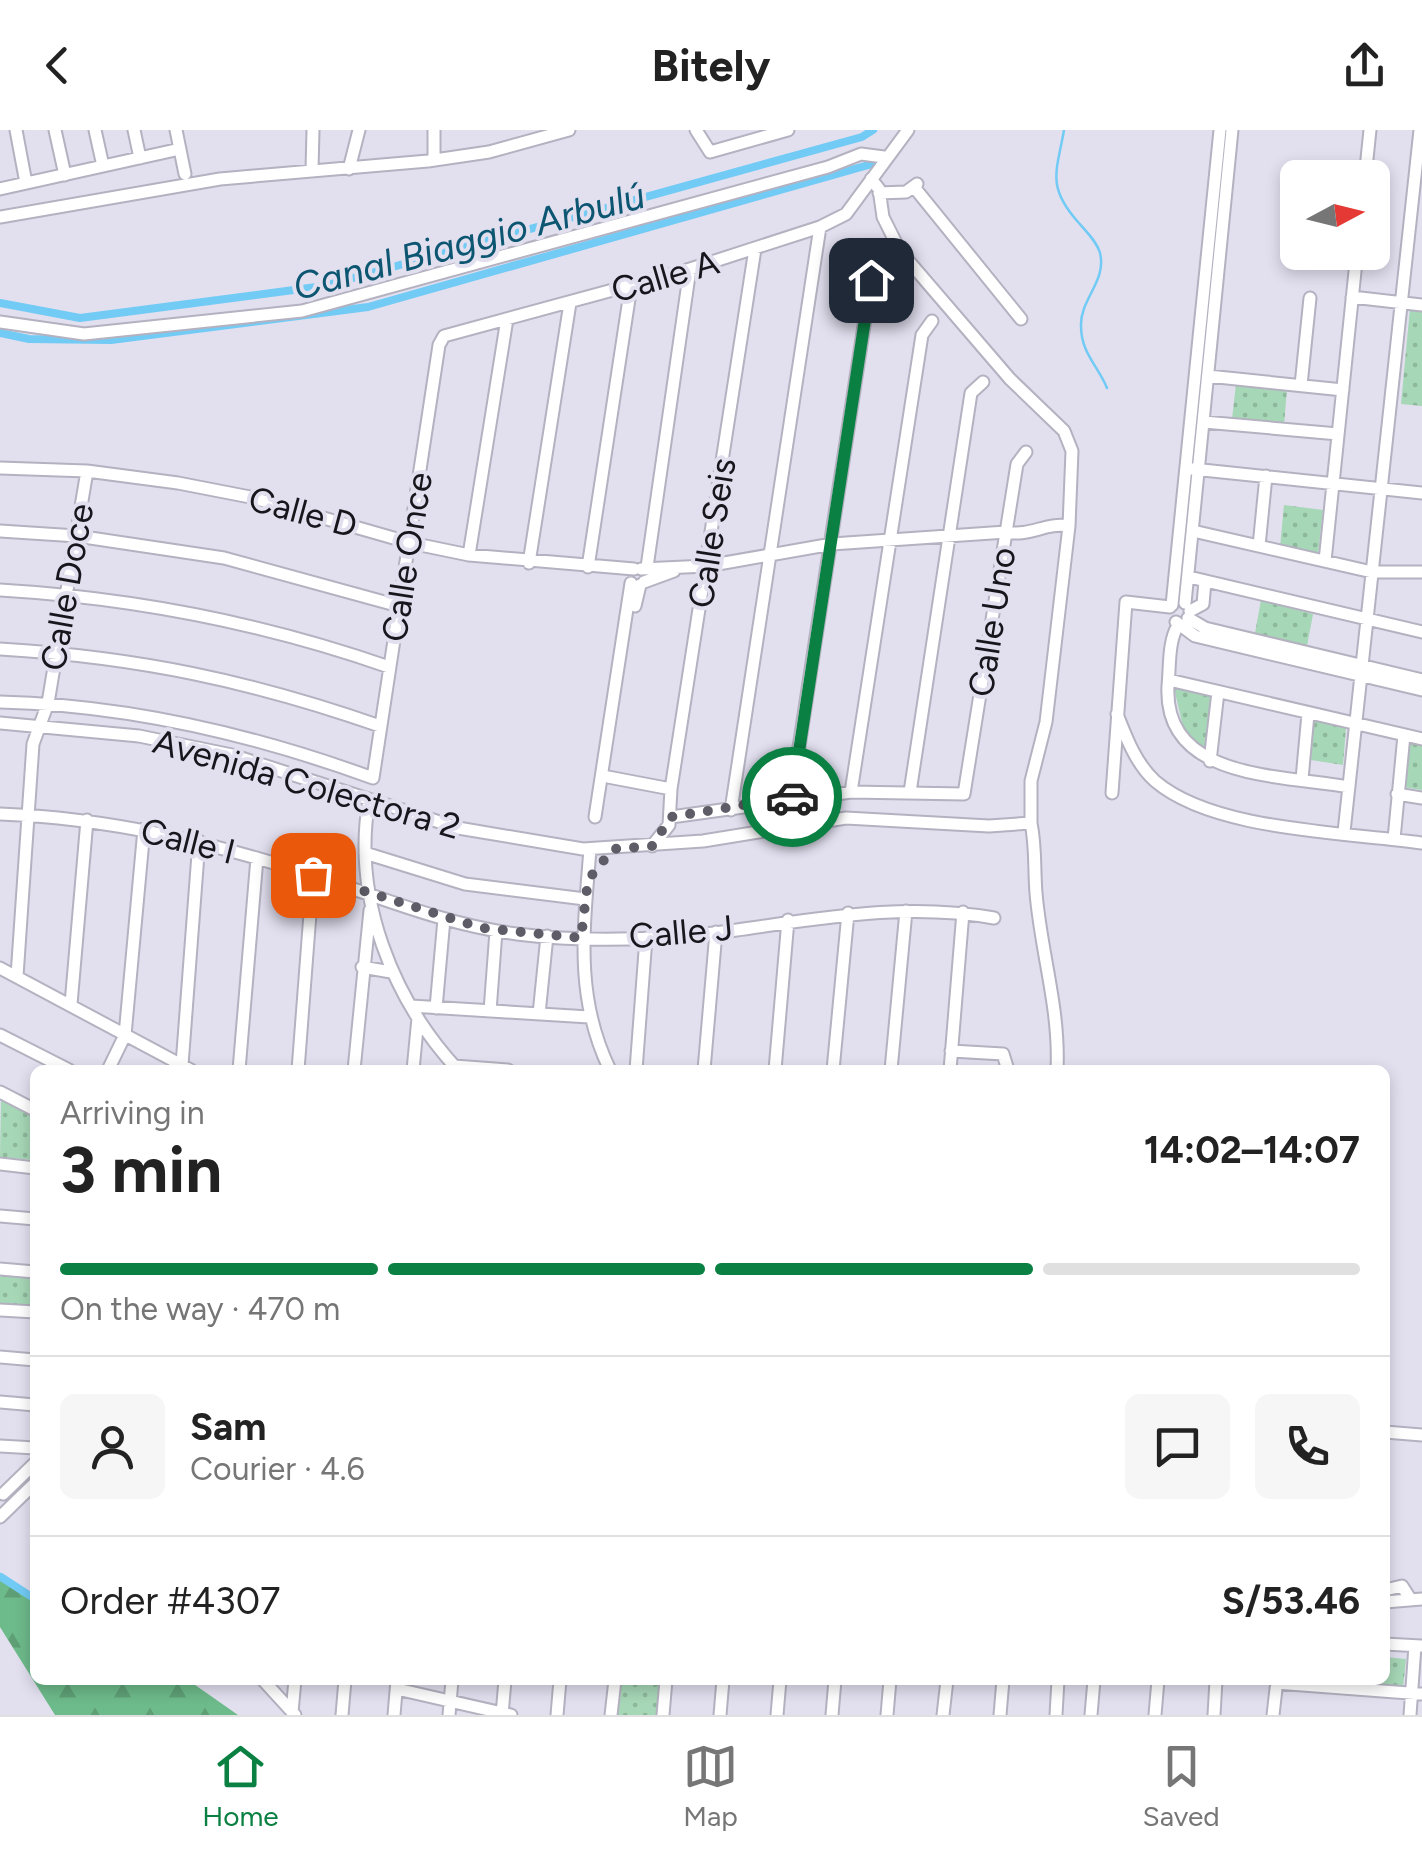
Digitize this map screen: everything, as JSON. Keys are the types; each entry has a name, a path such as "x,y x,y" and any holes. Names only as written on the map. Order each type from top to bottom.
{"street":[{"path":"16,130 26,183"},
{"path":"55,130 65,175"},
{"path":"95,130 102,166"},
{"path":"134,130 140,158"},
{"path":"176,130 185,174"},
{"path":"312,170 314,130"},
{"path":"349,169 359,130"},
{"path":"434,130 434,160"},
{"path":"0,217 213,176 349,169 489,152 569,130"},
{"path":"696,130 710,152 788,130"},
{"name":"Calle A","path":"444,336 690,269 820,227 846,214 908,130"},
{"path":"1180,613 1220,130"},
{"path":"1232,130 1204,422 1192,469 1193,532 1188,577 1172,640 1169,714 1177,734 1210,761 1349,787"},
{"path":"1367,160 1370,130"},
{"path":"1344,832 1419,130"},
{"path":"0,189 180,150"},
{"path":"0,322 84,334 302,311 828,168 861,154 884,158"},
{"path":"869,182 879,193 883,217 900,252 1010,379 1064,431 1074,462 1046,722 1031,781 1036,892 1058,1019 1057,1065"},
{"path":"879,193 906,192 916,184 1021,319"},
{"path":"731,810 820,227"},
{"name":"Calle Seis","path":"671,817 671,789 756,249"},
{"path":"792,799 871,280 882,264"},
{"path":"638,576 608,778 598,818 638,576 690,269"},
{"path":"1325,561 1355,270"},
{"path":"588,567 630,286"},
{"path":"1352,297 1422,305"},
{"path":"1301,385 1310,298"},
{"path":"529,563 570,303"},
{"path":"469,555 507,319"},
{"path":"851,792 922,335 932,321"},
{"name":"Calle Once","path":"373,778 439,345 444,336"},
{"path":"1208,376 1343,390"},
{"path":"652,846 671,817 851,792 910,792 972,393 983,382"},
{"path":"1204,422 1338,434"},
{"name":"Calle Uno","path":"910,792 964,794 1018,464 1026,452"},
{"name":"Calle D","path":"0,468 87,471 250,497 411,543 469,555 603,568 638,576 832,544 1006,532 1026,536 1044,526 1069,526"},
{"path":"1192,469 1422,493"},
{"name":"Calle Doce","path":"17,976 39,725 48,704 87,471"},
{"path":"1259,546 1266,476"},
{"path":"0,531 77,536 224,558 398,606"},
{"path":"1193,532 1372,572 1422,572"},
{"path":"1188,577 1422,632"},
{"path":"1180,613 1203,604 1205,581"},
{"path":"0,590 67,594 220,618 305,638 389,667"},
{"path":"1112,792 1126,602 1180,613 1205,628 1422,690"},
{"path":"0,649 177,667 298,698 380,726"},
{"path":"1362,671 1422,680"},
{"path":"1169,680 1422,740"},
{"path":"1210,761 1218,692"},
{"name":"Avenida Colectora 2","path":"0,702 48,704 222,730 373,778"},
{"path":"1117,714 1130,746 1152,778 1188,804 1222,816 1422,843"},
{"path":"1302,779 1308,714"},
{"name":"Avenida Colectora 2","path":"0,723 139,736 232,755 458,828 590,849 652,846 846,818 988,826 1031,823"},
{"path":"1394,839 1404,735"},
{"path":"608,778 671,789"},
{"path":"1397,794 1422,798"},
{"path":"369,800 365,853 391,972 414,1012 454,1065"},
{"name":"Calle I","path":"0,814 88,820 199,841 372,896"},
{"path":"71,1004 88,820"},
{"path":"110,1065 125,1035 144,829"},
{"path":"186,1065 199,841"},
{"path":"590,849 581,938 589,1017 608,1065"},
{"path":"588,880 613,849"},
{"path":"365,853 465,884 585,898"},
{"path":"240,1065 257,858"},
{"path":"298,1065 313,875"},
{"path":"354,1065 372,896"},
{"name":"Calle J","path":"372,896 496,931 581,938 716,932 848,913 963,912 994,918"},
{"path":"891,1065 906,911"},
{"path":"951,1065 963,912"},
{"path":"833,1065 848,913"},
{"path":"436,1008 444,919"},
{"path":"775,1065 788,920"},
{"path":"490,1011 496,931"},
{"path":"704,1065 716,932"},
{"path":"539,1014 547,936"},
{"path":"636,1065 646,938"},
{"path":"362,967 391,972"},
{"path":"0,968 180,1065"},
{"path":"414,1012 436,1008 589,1017"},
{"path":"413,1065 414,1012"},
{"path":"0,1035 47,1065"},
{"path":"952,1051 1007,1063"},
{"path":"0,1092 30,1107"},
{"path":"0,1164 30,1167"},
{"path":"0,1216 30,1219"},
{"path":"0,1269 30,1272"},
{"path":"0,1310 30,1312"},
{"path":"0,1357 30,1360"},
{"path":"0,1402 30,1405"},
{"path":"1390,1432 1422,1435"},
{"path":"0,1446 30,1453"},
{"path":"2,1493 30,1458"},
{"path":"2,1493 29,1496"},
{"path":"0,1518 29,1496"},
{"path":"1390,1589 1402,1586 1415,1598"},
{"path":"1390,1601 1415,1598"},
{"path":"1390,1644 1418,1646 1417,1694 1410,1715"},
{"path":"267,1685 294,1713"},
{"path":"294,1713 295,1685"},
{"path":"342,1715 345,1685"},
{"path":"394,1715 397,1685"},
{"path":"400,1685 506,1714 505,1685"},
{"path":"450,1715 452,1685"},
{"path":"556,1715 559,1685"},
{"path":"611,1715 614,1685"},
{"path":"663,1715 666,1685"},
{"path":"720,1715 723,1685"},
{"path":"777,1715 780,1685"},
{"path":"832,1715 835,1685"},
{"path":"886,1715 889,1685"},
{"path":"943,1715 946,1685"},
{"path":"1000,1715 1003,1685"},
{"path":"1056,1715 1058,1685"},
{"path":"1091,1715 1094,1685"},
{"path":"1155,1715 1158,1685"},
{"path":"1214,1715 1216,1685"},
{"path":"1273,1715 1277,1685"},
{"path":"1320,1685 1417,1694"}],"green space":[{"path":"1410,308 1422,309 1422,406 1401,404"},
{"path":"1236,384 1287,389 1284,425 1232,419"},
{"path":"1284,505 1323,510 1318,554 1280,547"},
{"path":"1261,600 1313,614 1307,646 1255,633"},
{"path":"1174,688 1212,697 1206,752 1184,731"},
{"path":"1314,720 1346,728 1343,765 1311,760"},
{"path":"1408,742 1422,746 1422,790 1403,787"},
{"path":"1,1099 30,1115 30,1160 0,1157"},
{"path":"0,1273 30,1276 30,1306 0,1303"},
{"path":"0,1580 30,1593 30,1675 0,1627"},
{"path":"1390,1657 1406,1659 1403,1688 1360,1685 1390,1685"},
{"path":"36,1685 195,1685 238,1715 55,1715"},
{"path":"619,1685 662,1685 659,1715 616,1715"}],"waterway":[{"name":"Canal Biaggio Arbulú","path":"0,303 80,318 324,286 862,137 873,130"},
{"path":"1064,130 1057,168 1058,188 1068,209 1096,245 1101,263 1082,316 1082,336 1107,388"},
{"path":"0,333 29,339 111,340 368,307 872,164"},
{"path":"1,1577 30,1596"}],"way so far":[{"path":"313,875 440,918 482,928 581,938 588,880 613,849 652,846 662,838 671,817 792,797"}],"route":[{"path":"792,797 871,280"}]}
